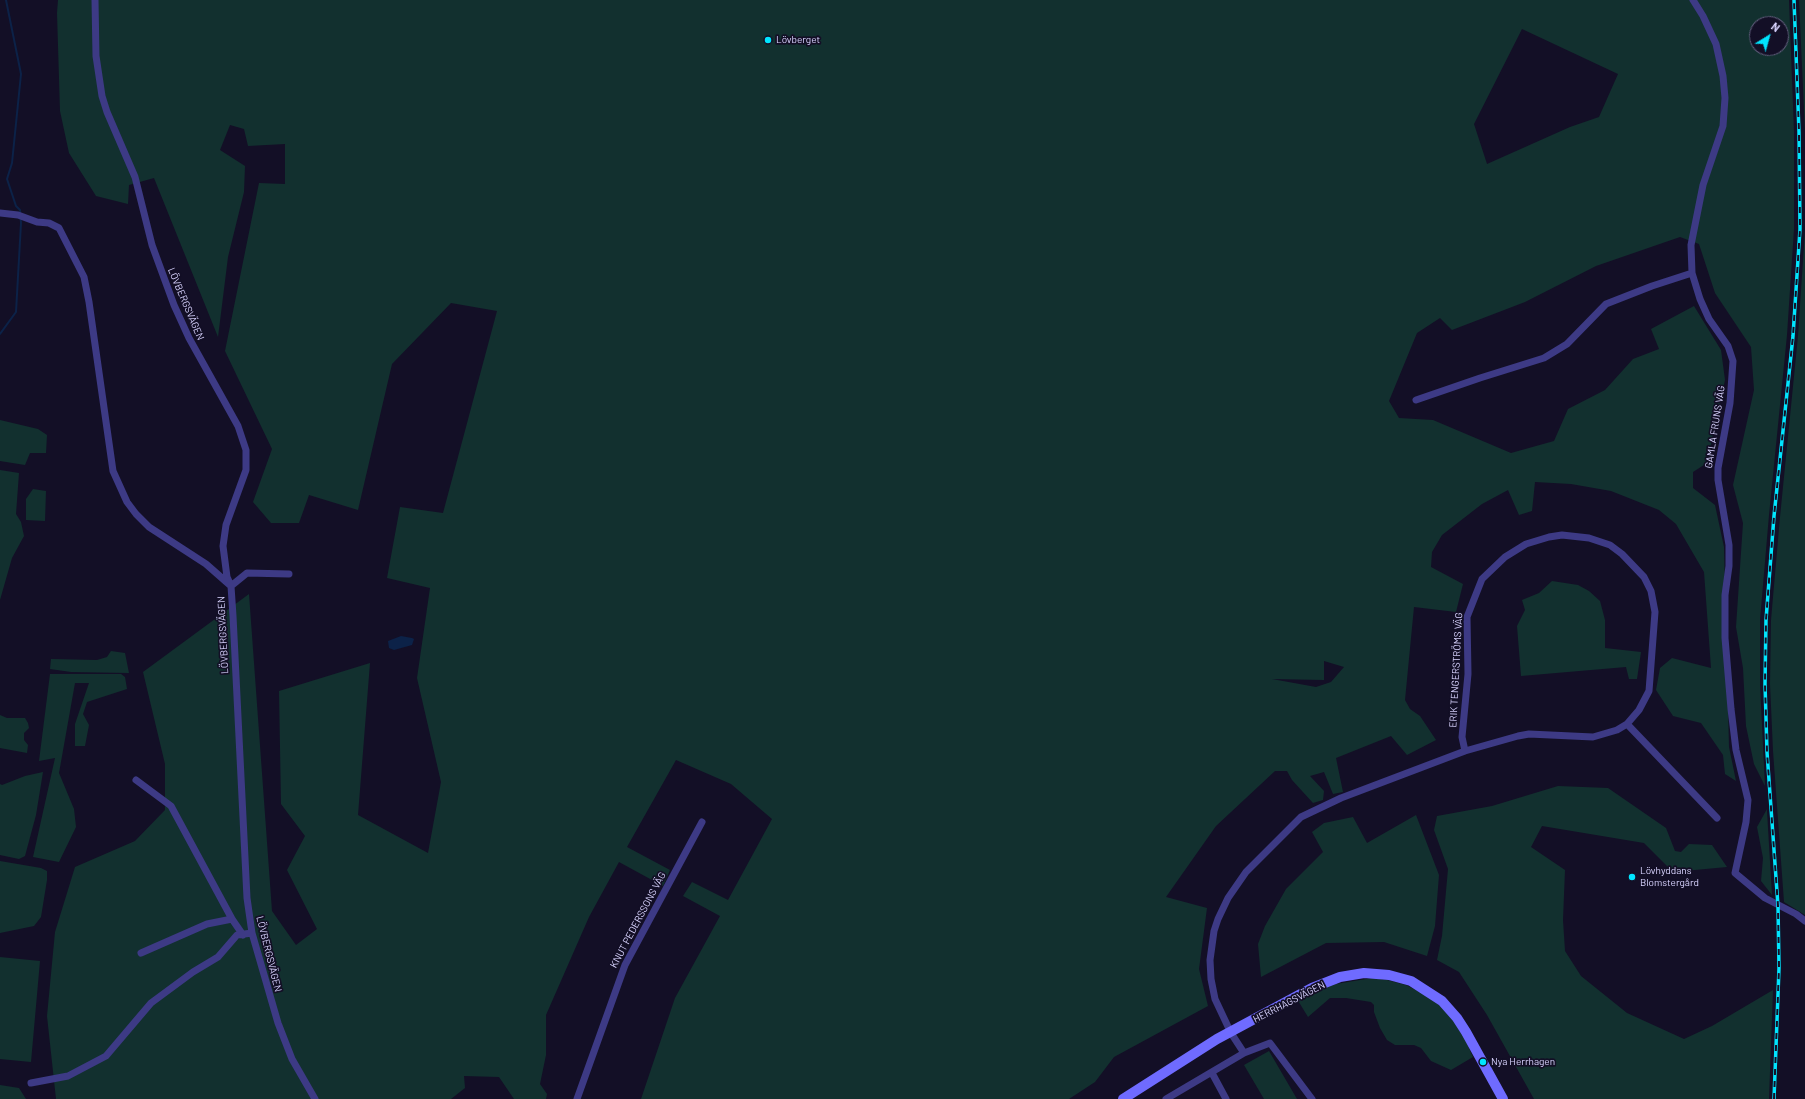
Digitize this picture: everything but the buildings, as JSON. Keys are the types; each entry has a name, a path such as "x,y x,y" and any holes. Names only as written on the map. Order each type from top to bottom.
{"street":[{"name":"LÖVBERGSVÄGEN","path":"95,0 96,56 102,96 107,112 135,177 152,245 174,305 189,338 211,375 238,426 245,444 247,466 226,525 223,540 223,556 230,586 247,898 252,934 282,1037 292,1059 315,1099"},
{"name":"GAMLA FRUNS VÄG","path":"1693,0 1703,16 1716,44 1723,76 1725,98 1723,126 1703,185 1692,232 1692,273 1709,318 1723,337 1733,361 1730,403 1718,468 1718,480 1729,545 1729,566 1725,595 1725,638 1731,710 1736,750 1748,800 1746,822 1735,873 1766,898 1796,914 1805,921"},
{"path":"0,213 18,215 37,222 49,223 59,228 84,277 89,302 113,471 127,502 149,527 206,564 230,586 247,573 289,574"},
{"path":"1416,400 1544,358 1567,344 1606,304 1652,286 1692,273"},
{"name":"ERIK TENGERSTRÖMS VÄG","path":"1231,1033 1212,990 1210,968 1214,931 1222,910 1232,892 1257,859 1293,823 1314,809 1465,751 1529,734 1593,737 1617,730 1627,724 1645,700 1650,684 1655,612 1651,591 1636,568 1622,554 1610,545 1577,535 1549,536 1526,544 1505,558 1482,579 1470,605 1466,631 1468,674 1462,737 1465,751"},
{"path":"1627,724 1717,818"},
{"path":"136,780 171,806 232,919 243,935"},
{"name":"KNUT PEDERSSONS VÄG","path":"578,1099 625,965 702,822"},
{"path":"140,953 207,924 232,919"},
{"path":"31,1083 68,1076 106,1056 151,1003 193,972 218,957 236,935 252,934"},
{"name":"HERRHAGSVÄGEN","path":"1123,1099 1190,1055 1312,988 1340,977 1360,973 1389,975 1420,986 1434,995 1448,1008 1469,1036 1503,1099"},
{"path":"1231,1033 1244,1053"},
{"path":"1166,1099 1244,1053 1270,1043 1312,1099"},
{"path":"1212,1073 1226,1099"}],"green space":[{"path":"58,0 1789,0 1794,132 1794,229 1787,335 1760,620 1760,684 1765,786 1754,764 1746,726 1743,668 1736,627 1743,523 1733,485 1754,390 1751,347 1715,293 1699,244 1680,237 1596,266 1525,302 1452,330 1440,318 1417,333 1389,401 1399,418 1433,420 1511,453 1554,441 1568,409 1605,390 1633,359 1659,349 1651,329 1694,306 1721,350 1725,380 1707,463 1693,472 1693,488 1715,505 1724,547 1729,747 1736,781 1725,774 1723,755 1701,723 1673,716 1656,690 1660,668 1672,658 1711,668 1704,572 1676,524 1659,510 1611,491 1571,484 1535,482 1532,511 1519,515 1508,490 1482,504 1442,535 1432,552 1431,567 1463,584 1456,612 1414,607 1405,700 1410,709 1420,716 1436,740 1407,755 1391,736 1336,758 1343,792 1333,794 1324,772 1310,776 1324,791 1323,800 1313,803 1292,780 1287,771 1275,771 1216,826 1166,897 1207,908 1199,969 1208,1006 1114,1057 1095,1082 1069,1099 641,1099 675,998 720,916 683,896 692,882 728,900 772,819 731,784 676,760 627,847 670,870 663,886 619,862 589,917 546,1015 546,1055 540,1084 547,1094 546,1099 514,1099 499,1077 464,1076 465,1088 451,1099 56,1099 47,1016 55,932 75,867 135,841 165,810 165,764 143,672 249,594 272,911 296,945 317,929 287,870 305,836 281,804 279,691 370,663 358,815 428,853 441,782 417,678 430,588 387,578 400,507 443,513 497,311 451,303 392,364 358,510 309,495 299,523 271,523 253,502 272,449 225,351 259,183 285,184 285,144 248,146 244,129 230,125 220,150 245,166 244,192 228,257 218,337 154,178 129,185 128,204 96,196 69,153 60,111 57,13","holes":["1522,29 1618,74 1599,117 1570,127 1487,164 1474,124","1324,661 1344,667 1331,682 1316,687 1272,679 1324,680"]},
{"path":"1799,0 1805,0 1805,132"},
{"path":"1805,230 1805,915 1784,902 1773,751 1770,684 1771,620 1798,336"},
{"path":"0,420 38,429 47,435 46,453 30,453 25,465 0,461"},
{"path":"0,470 19,473 16,514 21,522 24,536 12,558 0,600"},
{"path":"33,489 46,491 45,521 26,520 26,499"},
{"path":"1552,581 1578,585 1589,591 1600,601 1605,620 1605,648 1641,652 1637,679 1629,679 1626,667 1521,676 1517,626 1525,610 1522,600 1539,593"},
{"path":"111,651 125,653 129,673 71,672 50,669 51,659 97,660 107,657"},
{"path":"50,674 121,674 125,677 127,689 87,702 83,714 89,725 85,746 75,746 75,724 89,683 75,683 59,773 74,809 76,827 59,862 33,857 55,758 39,761"},
{"path":"0,715 7,718 25,718 29,728 24,733 24,740 28,745 27,753 0,748"},
{"path":"43,772 36,815 25,856 19,859 0,855 0,784 2,785 25,776"},
{"path":"1558,786 1608,788 1666,828 1675,851 1681,852 1689,844 1712,845 1727,867 1673,872 1644,843 1542,826 1531,847 1565,870 1563,920 1565,951 1581,976 1627,1013 1684,1039 1712,1026 1773,990 1769,1099 1534,1099 1487,1015 1459,972 1437,960 1442,936 1448,869 1434,830 1437,816 1492,806"},
{"path":"1767,809 1772,895 1761,881 1763,858 1757,827"},
{"path":"1416,815 1439,875 1435,926 1427,956 1384,942 1326,943 1261,977 1258,944 1265,926 1286,889 1323,852 1312,832 1324,823 1353,817 1367,843"},
{"path":"0,861 41,868 47,871 41,917 34,926 0,933"},
{"path":"0,957 40,961 31,1062 0,1059"},
{"path":"1372,978 1406,985 1432,998 1447,1011 1464,1037 1473,1057 1451,1070 1431,1061 1421,1048 1414,1045 1395,1045 1387,1040 1380,1028 1374,1012 1374,1005 1371,1002 1346,998 1330,998 1308,1017 1297,999 1336,984"},
{"path":"1269,1051 1297,1099 1264,1099 1244,1065"},
{"path":"0,1085 19,1088 26,1099 0,1099"}],"water":[{"path":"401,636 414,639 412,645 394,650 389,648 388,641"}],"waterway":[{"path":"0,334 16,312 21,223 20,210 16,206 7,179 12,163 21,74 6,0"}],"railway":[{"path":"1774,1099 1779,968 1778,906 1767,752 1765,684 1766,620 1774,516 1793,336 1800,229 1799,132 1794,0"}],"place":[{"name":"Lövberget","path":"768,40"},
{"name":"Lövhyddans Blomstergård","path":"1632,877"},
{"name":"Nya Herrhagen","path":"1483,1062"}]}
